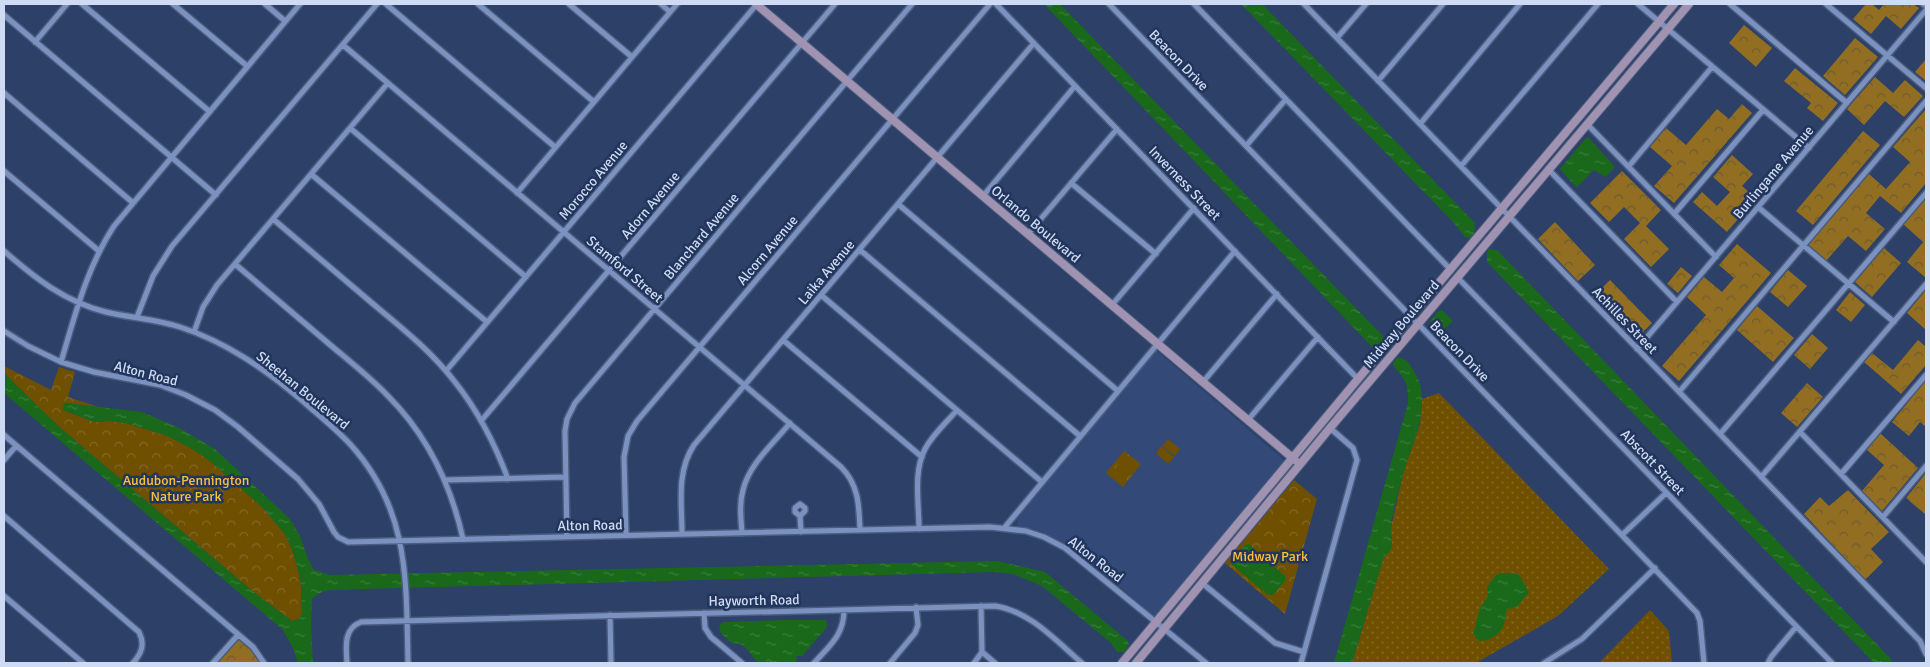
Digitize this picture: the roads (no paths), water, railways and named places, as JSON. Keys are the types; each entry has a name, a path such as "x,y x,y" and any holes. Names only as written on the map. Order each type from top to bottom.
{"street":[{"path":"35,42 67,4"},
{"path":"82,4 209,111"},
{"path":"173,4 247,66"},
{"path":"265,4 285,21"},
{"path":"61,362 88,274 114,226 170,156 300,4"},
{"path":"137,317 147,287 161,262 378,4"},
{"path":"386,4 556,147"},
{"path":"478,4 594,102"},
{"path":"569,4 632,57"},
{"path":"661,4 670,12"},
{"path":"517,192 677,4"},
{"name":"Orlando Boulevard","path":"757,4 1300,464"},
{"name":"Morocco Avenue","path":"446,371 757,4"},
{"name":"Adorn Avenue","path":"482,421 835,4"},
{"name":"Blanchard Avenue","path":"567,537 564,431 571,409 912,4"},
{"name":"Alcorn Avenue","path":"626,535 624,457 628,436 637,421 990,4"},
{"name":"Inverness Street","path":"996,4 1358,379"},
{"name":"Beacon Drive","path":"1109,4 1697,613 1700,621 1704,663"},
{"path":"1194,4 1451,270"},
{"name":"Achilles Street","path":"1304,4 1920,641 1926,651"},
{"path":"1337,38 1366,4"},
{"path":"1378,81 1443,4"},
{"path":"1420,124 1520,4"},
{"path":"1461,166 1598,4"},
{"path":"1638,4 1809,148"},
{"name":"Midway Boulevard","path":"1122,663 1674,4"},
{"name":"Midway Boulevard","path":"1136,663 1330,428 1688,4"},
{"path":"1730,4 1847,103"},
{"path":"1826,4 1926,88"},
{"path":"1923,4 1926,8"},
{"name":"Burlingame Avenue","path":"1637,349 1888,56 1926,8"},
{"path":"4,15 216,195"},
{"name":"Laika Avenue","path":"682,534 681,480 686,460 694,445 1034,43"},
{"name":"Stamford Street","path":"343,45 841,467 851,478 858,493 860,530"},
{"path":"1629,166 1712,67"},
{"path":"194,332 208,298 388,83"},
{"path":"983,196 1076,86"},
{"path":"4,93 132,202"},
{"path":"1246,146 1286,99"},
{"path":"1679,392 1926,101"},
{"path":"1674,214 1763,110"},
{"path":"1587,124 1716,257"},
{"path":"350,128 526,277"},
{"path":"1028,234 1117,128"},
{"path":"1548,169 1677,302"},
{"path":"4,171 99,251"},
{"path":"311,174 488,322"},
{"path":"1071,183 1156,254"},
{"path":"1720,434 1926,193"},
{"path":"898,204 1118,391"},
{"path":"1758,207 1894,322"},
{"path":"1112,305 1194,208"},
{"path":"273,219 413,337 446,371 482,421 508,479"},
{"path":"860,250 1080,436"},
{"name":"Sheehan Boulevard","path":"4,251 44,284 79,303 106,312 165,323 194,332 229,348 260,367 339,433 359,455 376,480 390,508 401,541 406,572 408,663"},
{"path":"1004,528 1235,251"},
{"path":"235,264 388,395 407,417 422,437 445,480 463,539"},
{"name":"Abscott Street","path":"1458,277 1832,663"},
{"path":"1761,477 1926,284"},
{"path":"1203,382 1277,294"},
{"path":"821,295 1042,482"},
{"name":"Alton Road","path":"4,331 28,346 61,362 94,372 160,385 201,402 238,427 298,479 319,504 338,537 348,542 1004,528 1035,534 1065,548 1206,663"},
{"path":"1248,420 1318,337"},
{"path":"783,340 922,457"},
{"path":"1841,474 1926,375"},
{"path":"919,529 918,475 922,457 930,442 957,410"},
{"path":"742,533 741,499 746,480 754,466 790,424"},
{"path":"1300,663 1357,460 1353,448 1330,428"},
{"path":"1800,432 1925,560"},
{"path":"4,436 238,635 258,653 264,663"},
{"path":"4,460 16,446"},
{"path":"1883,517 1926,466"},
{"path":"445,480 565,477"},
{"path":"1622,535 1666,492"},
{"path":"4,516 139,632 142,648 133,663"},
{"path":"800,516 801,532"},
{"path":"1544,663 1582,639 1655,568"},
{"path":"1202,583 1275,643 1304,652"},
{"path":"4,596 82,663"},
{"path":"974,663 982,652 981,606"},
{"name":"Hayworth Road","path":"347,663 348,633 356,624 361,622 981,606 1008,608 1022,614 1082,663"},
{"path":"890,663 915,633 918,624 916,607"},
{"path":"814,663 841,631 844,622 844,610"},
{"path":"704,613 705,628 711,637 742,663"},
{"path":"610,615 611,663"},
{"path":"1768,663 1796,627"},
{"path":"213,663 238,635"},
{"path":"982,652 996,663"}],"water":[{"path":"1044,4 1060,4 1383,336 1383,342 1379,348 1373,348"},
{"path":"1241,4 1262,4 1475,223 1474,234 1471,238 1465,237 1454,223"},
{"path":"1586,138 1589,138 1615,167 1605,177 1594,170 1577,187 1560,169"},
{"path":"1489,249 1497,250 1893,663 1874,663 1487,262"},
{"path":"1440,310 1452,320 1441,332 1430,321"},
{"path":"1398,357 1409,364 1419,382 1422,410 1419,425 1394,511 1391,530 1392,547 1383,559 1352,663 1334,663 1408,403 1405,382 1393,363"},
{"path":"4,373 57,425 251,590 292,621 299,619 302,613 298,568 284,533 262,507 210,461 168,436 126,423 95,422 63,410 64,403 142,412 179,428 215,449 290,519 300,536 314,570 330,575 997,561 1045,572 1128,641 1129,645 1124,652 1117,652 1111,643 1042,586 1013,574 994,572 328,590 312,599 313,663 298,663 293,648 283,630 4,393"},
{"path":"1249,544 1285,576 1285,581 1273,595 1268,595 1232,565 1231,561 1245,545"},
{"path":"1518,573 1529,592 1516,608 1507,609 1504,624 1497,634 1491,639 1479,641 1473,634 1480,608 1488,596 1487,587 1496,575"},
{"path":"826,620 827,627 802,656 797,656 796,663 785,663 783,661 781,663 759,663 744,647 737,643 732,643 725,637 719,627 724,622"}],"park label":[{"name":"Audubon-Pennington Nature Park","path":"186,488"},
{"name":"Midway Park","path":"1270,556"}]}
